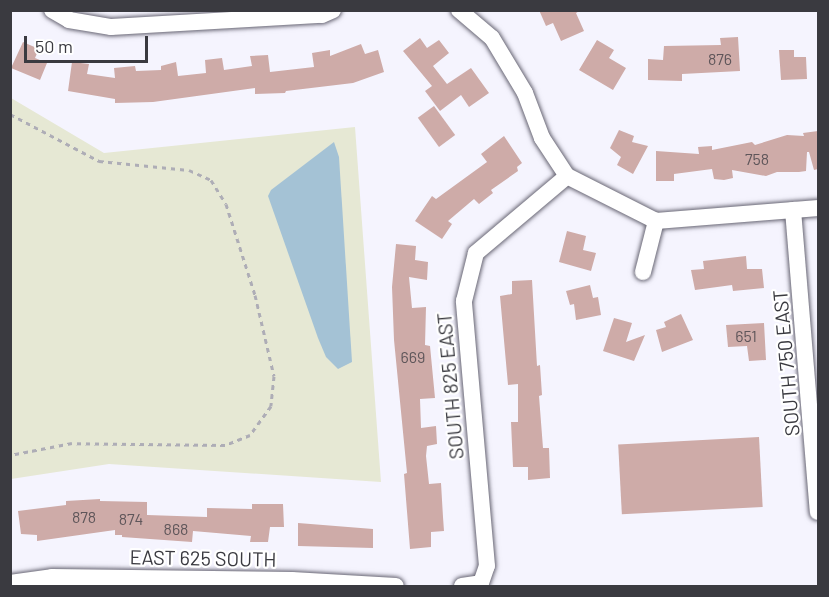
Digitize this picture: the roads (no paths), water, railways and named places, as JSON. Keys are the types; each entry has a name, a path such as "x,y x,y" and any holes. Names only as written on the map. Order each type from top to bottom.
{"street":[{"path":"52,10 69,20 111,27 322,15 333,10"},
{"path":"459,10 492,38 525,93 542,138 567,176 656,221 819,208"},
{"name":"SOUTH 825 EAST","path":"462,586 481,583 487,566 464,301 476,253 567,176"},
{"name":"SOUTH 750 EAST","path":"793,210 819,512"},
{"path":"642,272 656,221"},
{"name":"EAST 625 SOUTH","path":"10,583 52,577 93,582 396,586"}],"water":[{"path":"334,142 339,157 352,362 338,369 326,357 318,338 268,196 271,190"}]}
